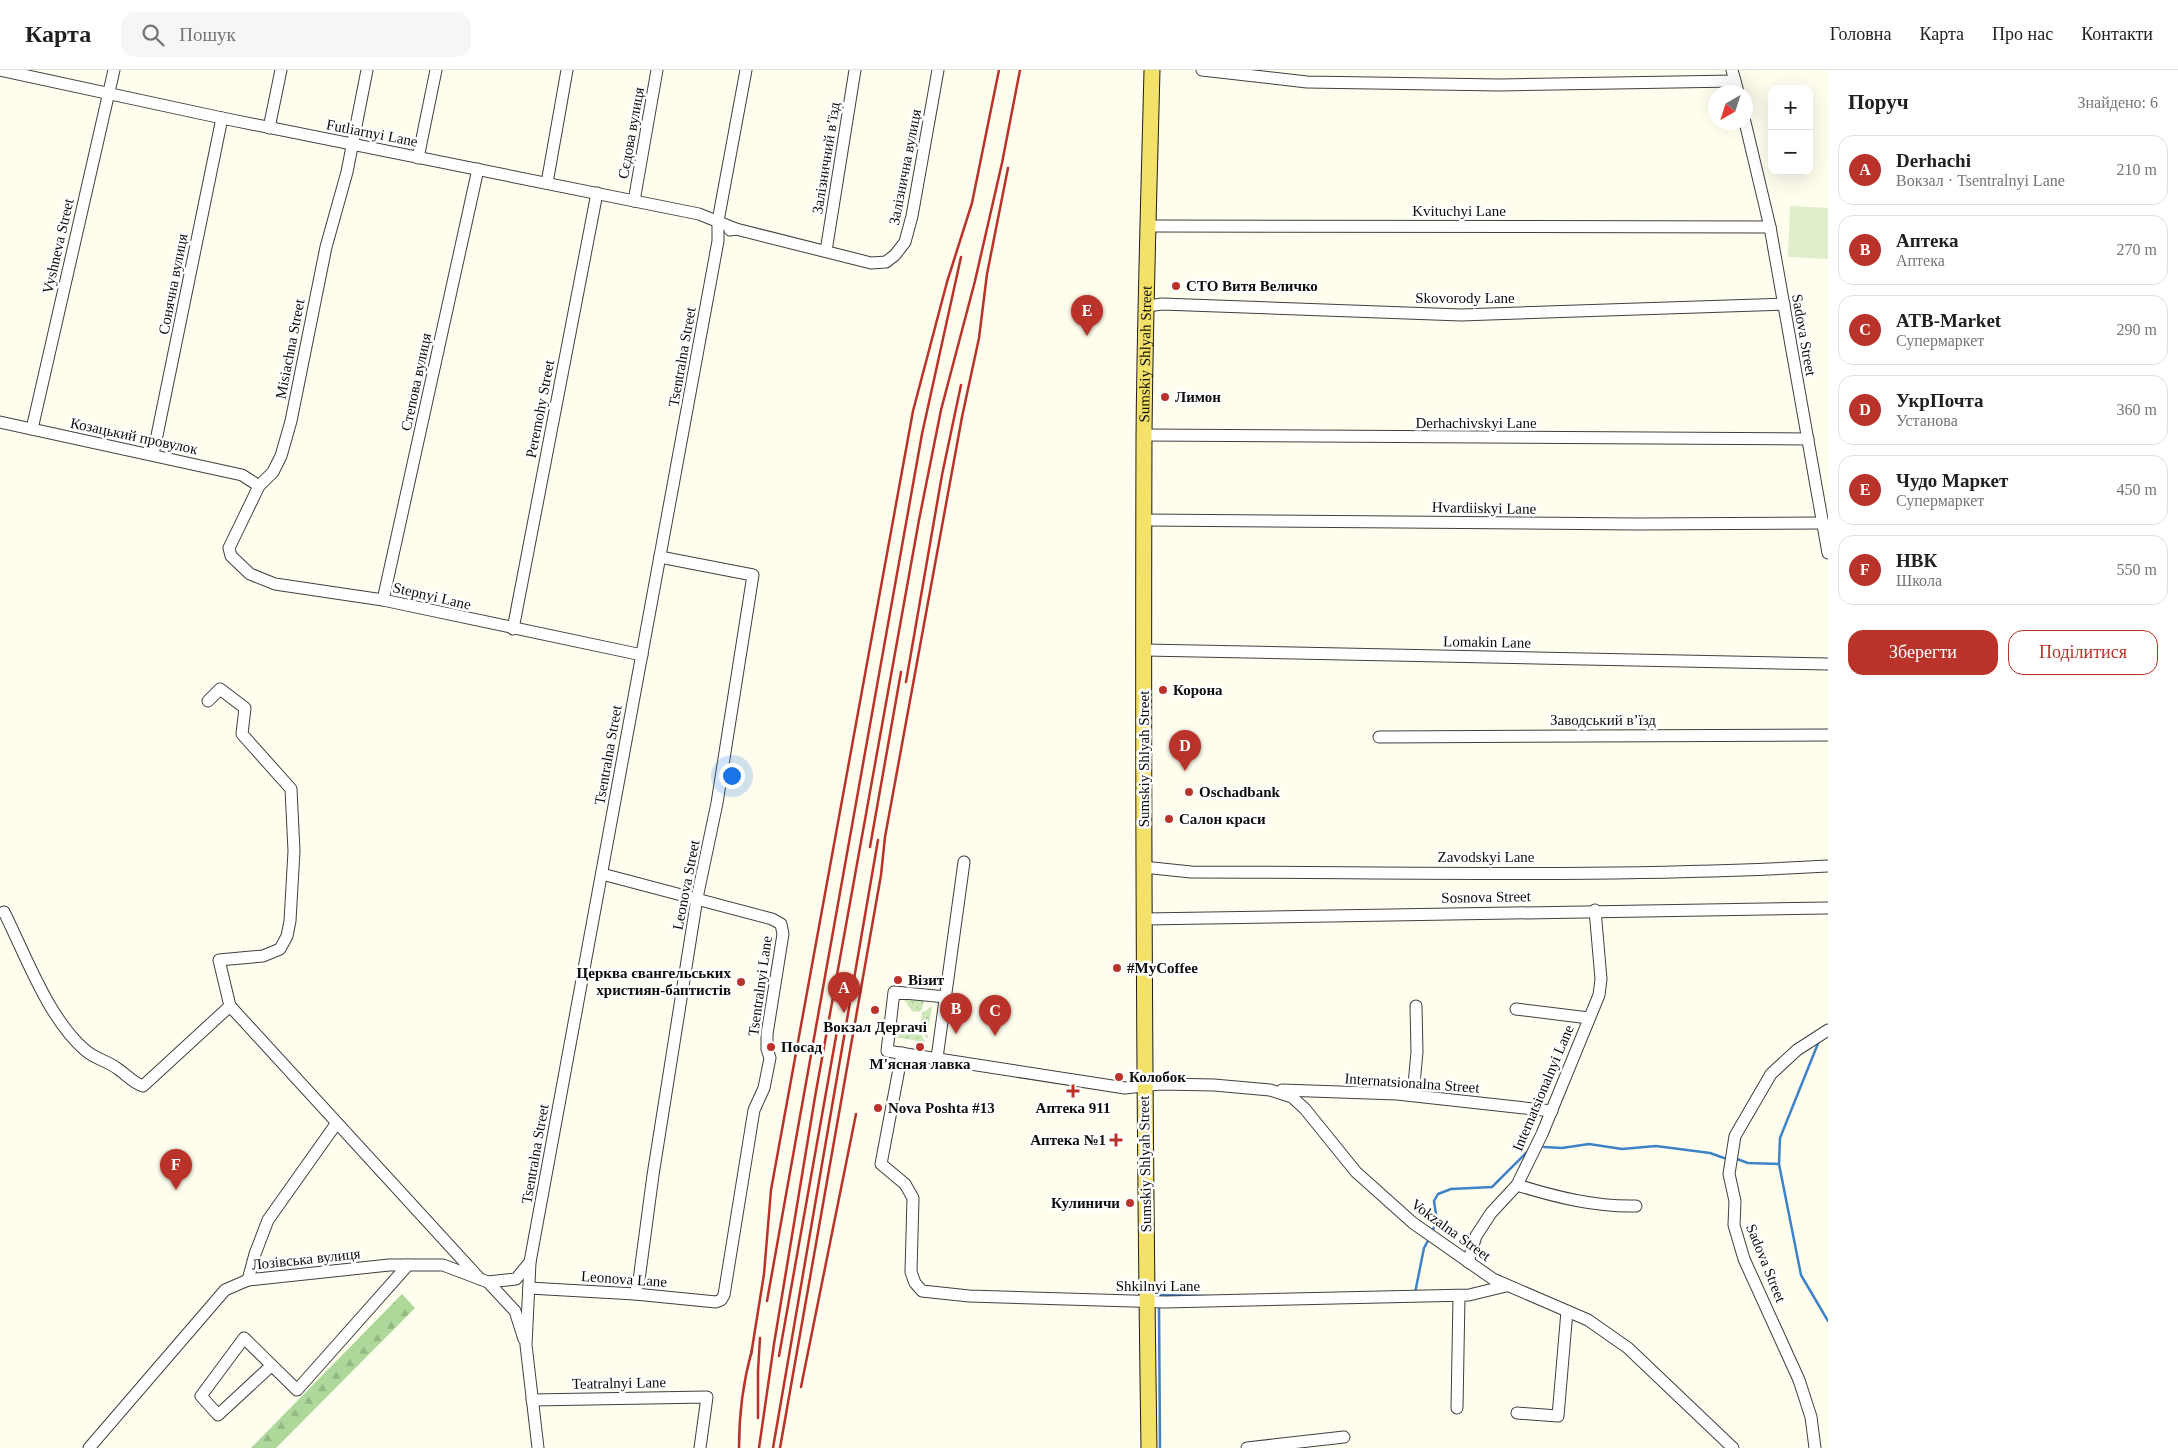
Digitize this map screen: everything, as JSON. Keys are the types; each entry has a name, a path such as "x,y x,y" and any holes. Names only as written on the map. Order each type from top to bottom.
{"main road":[{"name":"Sumskiy Shlyah Street","path":"1149,1448 1143,868 1144,435 1152,70"}],"street":[{"name":"Futliarnyi Lane","path":"0,70 269,128 699,214 736,229 826,251"},
{"name":"Vyshneva Street","path":"32,429 114,70"},
{"path":"269,128 281,70"},
{"name":"Misiachna Street","path":"229,548 259,486 273,472 281,456 326,247 347,172 367,70"},
{"path":"418,158 436,70"},
{"path":"547,183 567,70"},
{"name":"Сєдова вулиця","path":"634,201 658,70"},
{"name":"Tsentralna Street","path":"538,1448 526,1345 530,1262 718,241 718,221 746,70"},
{"name":"Залізничний в’їзд","path":"826,251 855,70"},
{"name":"Залізнична вулиця","path":"826,251 871,263 886,262 895,255 905,242 912,216 938,70"},
{"path":"1202,70 1307,82 1500,85 1735,81"},
{"name":"Сонячна вулиця","path":"153,455 222,118"},
{"name":"Sadova Street","path":"1747,130 1770,227 1828,554"},
{"name":"Степова вулиця","path":"383,600 478,170"},
{"name":"Peremohy Street","path":"513,629 596,193"},
{"name":"Kvituchyi Lane","path":"1149,226 1770,227"},
{"path":"718,241 726,231 736,229"},
{"name":"Skovorody Lane","path":"1147,306 1162,304 1461,315 1784,304"},
{"name":"Козацький провулок","path":"0,422 242,474 259,486"},
{"name":"Derhachivskyi Lane","path":"1144,435 1808,439"},
{"name":"Hvardiiskyi Lane","path":"1145,520 1637,524 1823,523"},
{"name":"Stepnyi Lane","path":"229,548 231,556 250,574 275,584 383,600 642,655"},
{"name":"Leonova Street","path":"635,1294 640,1280 653,1175 697,898 717,803 753,575 660,557"},
{"name":"Lomakin Lane","path":"1145,650 1828,664"},
{"path":"208,700 220,689 245,708 242,734 291,789 294,851 290,921 287,936 280,949 263,956 219,960 230,1006 336,1124 515,1312 526,1345"},
{"name":"Заводський в’їзд","path":"1379,738 1828,735"},
{"path":"937,1058 964,862"},
{"name":"Zavodskyi Lane","path":"1143,868 1191,872 1621,873 1725,872 1828,866"},
{"name":"Tsentralnyi Lane","path":"602,874 697,898 772,919 781,924 783,934 767,1034 767,1049 770,1058 764,1088 754,1110 724,1295 721,1300 716,1302"},
{"name":"Sosnova Street","path":"1144,919 1595,910 1828,908"},
{"name":"Internatsionalnyi Lane","path":"1468,1262 1476,1236 1491,1214 1517,1186 1552,1111 1599,995 1601,979 1595,910"},
{"path":"4,912 58,1020 86,1052 102,1062 117,1068 136,1084 143,1086 230,1006"},
{"path":"902,1053 887,1051 894,992 946,997"},
{"path":"1413,1096 1417,1052 1416,1006"},
{"path":"1516,1009 1590,1018"},
{"name":"Sadova Street","path":"1815,1448 1811,1417 1798,1380 1744,1259 1734,1226 1735,1201 1729,1174 1734,1136 1770,1074 1797,1050 1828,1030"},
{"name":"Vokzalna Street","path":"902,1053 1125,1088 1160,1084 1214,1085 1270,1090 1292,1097 1305,1109 1356,1172 1431,1236 1506,1286 1588,1320 1628,1348 1733,1448"},
{"name":"Shkilnyi Lane","path":"902,1053 881,1164 905,1184 913,1198 912,1272 915,1283 922,1291 969,1296 1147,1302 1458,1296 1506,1286"},
{"name":"Internatsionalna Street","path":"1270,1090 1413,1096 1552,1111"},
{"path":"248,1280 255,1254 268,1220 336,1124"},
{"path":"1517,1186 1557,1197 1612,1206 1636,1206"},
{"name":"Лозівська вулиця","path":"89,1448 225,1290 248,1280 389,1265 443,1265 484,1280 516,1279 530,1262"},
{"path":"270,1366 218,1415 202,1396 244,1338 270,1366 297,1390 408,1265"},
{"name":"Leonova Lane","path":"529,1288 635,1294 716,1302"},
{"path":"1457,1408 1458,1296"},
{"path":"1517,1413 1558,1416 1567,1311"},
{"name":"Teatralnyi Lane","path":"532,1400 707,1397 700,1448"},
{"path":"1247,1448 1344,1437"}],"green space":[{"path":"1790,206 1828,208 1828,259 1788,257"},
{"path":"902,997 924,1000 922,1010 919,1012 912,1011"},
{"path":"932,1006 927,1039 920,1027 922,1013"},
{"path":"909,1025 917,1026 925,1042 894,1037"},
{"path":"402,1294 415,1308 276,1448 251,1448"}],"waterway":[{"path":"1819,1041 1780,1138 1779,1164 1801,1275 1828,1321"},
{"path":"1544,1147 1562,1148 1589,1144 1622,1149 1656,1146 1710,1153 1724,1158"},
{"path":"1432,1232 1437,1221 1434,1201 1438,1194 1451,1189 1492,1187 1527,1152"},
{"path":"1737,1159 1748,1163 1779,1164"},
{"path":"1415,1293 1424,1248 1429,1239"},
{"path":"1159,1299 1159,1295 1207,1296"},
{"path":"1159,1305 1160,1448"}],"railway":[{"path":"751,1355 764,1274 771,1190 913,411 947,282 972,203 999,70"},
{"path":"759,1448 774,1344 815,1097 919,520 941,410 975,281 1002,163 1020,70"},
{"path":"780,1448 881,875 885,837 962,417 979,338 987,274 1008,168"},
{"path":"767,1301 922,434 961,257"},
{"path":"906,682 942,475 961,385"},
{"path":"870,847 901,672"},
{"path":"773,1448 878,840"},
{"path":"779,1356 837,1031"},
{"path":"801,1387 856,1114"},
{"path":"758,1418 760,1338"},
{"path":"739,1448 742,1399 752,1350"}],"place":[{"name":"СТО Витя Величко","path":"1176,286"},
{"name":"Чудо Маркет","path":"1087,336"},
{"name":"Лимон","path":"1165,397"},
{"name":"Корона","path":"1163,690"},
{"name":"УкрПочта","path":"1185,771"},
{"name":"Oschadbank","path":"1189,792"},
{"name":"Салон краси","path":"1169,819"},
{"name":"#MyCoffee","path":"1117,968"},
{"name":"Візит","path":"898,980"},
{"name":"Церква євангельських християн-баптистів","path":"741,982"},
{"name":"Вокзал Дергачі","path":"875,1010"},
{"name":"Derhachi","path":"844,1013"},
{"name":"Аптека","path":"956,1034"},
{"name":"ATB-Market","path":"995,1036"},
{"name":"Посад","path":"771,1047"},
{"name":"М'ясная лавка","path":"920,1047"},
{"name":"Колобок","path":"1119,1077"},
{"name":"Аптека 911","path":"1073,1091"},
{"name":"Nova Poshta #13","path":"878,1108"},
{"name":"Аптека №1","path":"1116,1140"},
{"name":"НВК","path":"176,1190"},
{"name":"Кулиничи","path":"1130,1203"}]}
